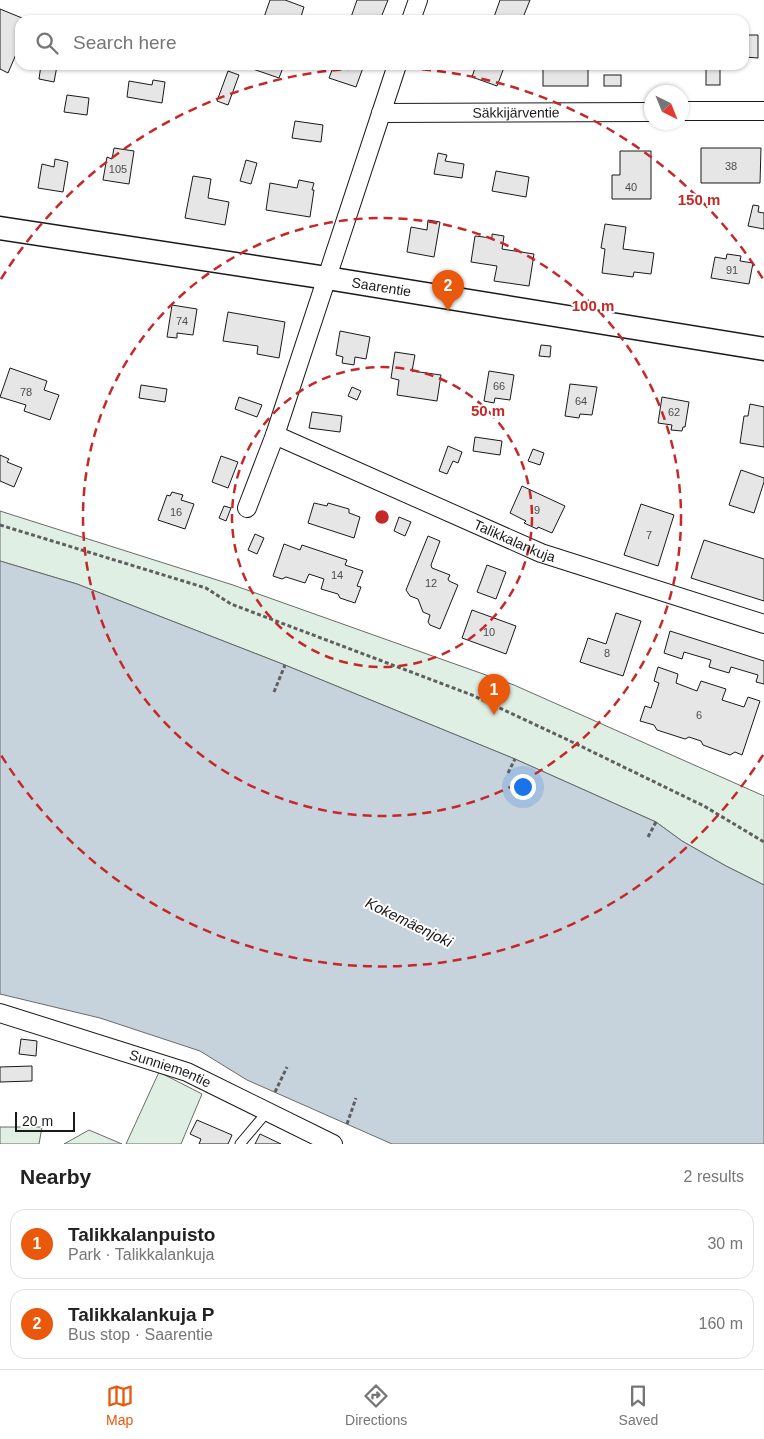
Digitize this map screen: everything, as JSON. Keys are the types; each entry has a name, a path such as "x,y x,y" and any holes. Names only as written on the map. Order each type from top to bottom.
{"street":[{"path":"413,15 418,0"},
{"path":"247,508 275,435 395,70"},
{"path":"689,111 764,111"},
{"name":"Säkkijärventie","path":"381,113 644,112"},
{"name":"Saarentie","path":"0,228 326,278 764,349"},
{"name":"Talikkalankuja","path":"275,435 540,553 764,624"},
{"name":"Sunniementie","path":"0,1013 187,1072 333,1144"}],"lane":[{"path":"240,1144 267,1112"}],"path":[{"path":"0,525 206,588 231,604 472,695 704,806 764,842"},
{"path":"274,692 285,665"},
{"path":"508,773 515,759"},
{"path":"648,837 656,822"},
{"path":"275,1092 287,1068"},
{"path":"347,1124 356,1098"}],"green space":[{"path":"0,511 233,585 514,685 764,796 764,885 682,841 656,822 515,759 285,665 77,584 0,561"},
{"path":"159,1072 202,1094 181,1144 126,1144"},
{"path":"0,1127 42,1127 39,1144 0,1144"},
{"path":"89,1130 122,1144 64,1144"}],"water":[{"name":"Kokemäenjoki","path":"0,561 77,584 285,665 515,759 656,822 682,841 764,885 764,1144 392,1144 247,1080 200,1051 100,1018 0,994"}],"building":[{"path":"270,0 285,0 304,7 302,15 265,15"},
{"path":"357,0 388,0 382,15 352,15"},
{"path":"500,0 530,0 524,15 495,15"},
{"path":"0,9 15,15 15,57 8,73 0,69"},
{"path":"749,35 758,35 758,58 749,57"},
{"path":"40,70 56,70 54,82 39,79"},
{"path":"256,70 282,70 279,78"},
{"path":"332,70 362,70 356,87 329,78"},
{"path":"474,70 503,70 497,86 472,77"},
{"path":"543,70 588,70 588,86 543,86"},
{"path":"706,70 720,70 720,85 706,85"},
{"path":"228,71 239,75 228,105 217,101"},
{"path":"604,75 621,75 621,86 604,86"},
{"path":"153,80 165,82 162,103 127,97 129,81 152,85"},
{"path":"67,95 89,98 87,115 64,112"},
{"path":"295,121 323,125 321,142 292,138"},
{"path":"114,148 134,151 129,184 103,180 107,157 112,159"},
{"path":"701,148 761,148 760,183 701,183"},
{"path":"620,151 651,151 651,199 612,199 612,175 620,175"},
{"path":"438,153 447,155 445,161 464,164 462,178 434,174"},
{"path":"55,159 68,162 63,192 38,188 42,164 54,167"},
{"path":"246,160 257,163 251,184 240,181"},
{"path":"496,171 529,177 526,197 492,191"},
{"path":"193,176 211,179 208,198 229,202 225,225 185,218"},
{"path":"299,180 314,183 310,217 266,210 270,183 297,188"},
{"path":"753,205 759,206 758,212 764,213 764,229 748,226"},
{"path":"428,220 440,222 434,257 407,252 411,227 427,230"},
{"path":"605,224 626,227 623,249 654,253 651,274 634,272 633,277 602,273 605,249 601,248"},
{"path":"492,234 504,236 502,249 534,254 529,286 494,281 497,266 471,262 475,236 492,238"},
{"path":"727,254 741,256 740,261 753,263 749,284 711,278 715,257 726,259"},
{"path":"172,305 197,309 193,335 177,333 177,338 167,337"},
{"path":"228,312 285,322 279,358 257,354 258,346 223,341"},
{"path":"340,331 370,337 366,359 355,357 354,365 342,363 343,357 336,355"},
{"path":"541,345 551,346 550,357 539,356"},
{"path":"395,352 415,355 412,371 441,375 437,401 397,395 399,380 391,378"},
{"path":"10,368 47,381 44,390 59,395 50,420 24,411 26,405 0,397"},
{"path":"489,371 514,375 510,400 495,398 494,403 484,401"},
{"path":"570,384 597,387 592,415 580,414 579,418 565,416"},
{"path":"141,385 167,389 165,402 139,398"},
{"path":"352,387 361,391 357,400 348,396"},
{"path":"239,397 262,405 257,417 235,409"},
{"path":"662,397 689,402 685,427 683,427 682,431 671,430 672,425 658,423"},
{"path":"750,404 764,407 764,447 740,443 744,416 748,416"},
{"path":"312,412 342,416 340,432 309,428"},
{"path":"475,437 502,441 500,455 473,451"},
{"path":"448,446 462,452 458,463 453,461 447,474 439,471"},
{"path":"533,449 544,453 540,465 528,461"},
{"path":"0,455 9,459 7,462 22,468 14,487 0,481"},
{"path":"221,456 238,462 228,488 212,482"},
{"path":"741,470 764,478 754,513 729,505"},
{"path":"522,486 565,506 552,533 524,523 526,521 510,513"},
{"path":"172,492 183,495 181,500 194,504 185,529 158,520 167,495 170,496"},
{"path":"314,503 327,506 328,503 349,509 349,513 360,517 354,538 308,523"},
{"path":"641,504 674,515 658,566 624,555"},
{"path":"224,506 231,508 226,521 219,518"},
{"path":"399,517 411,522 405,536 394,531"},
{"path":"255,534 264,538 257,554 248,550"},
{"path":"428,536 440,541 431,565 432,568 450,575 449,581 458,585 440,629 430,625 428,622 430,615 423,612 418,599 410,596 406,590"},
{"path":"704,540 764,559 764,601 691,578"},
{"path":"284,544 300,550 302,545 347,560 345,565 363,571 357,586 361,587 355,603 340,598 338,594 321,589 324,579 309,574 305,583 286,577 282,579 273,576"},
{"path":"487,565 506,572 496,599 477,592"},
{"path":"472,610 516,626 506,654 462,638"},
{"path":"616,613 641,621 623,676 580,662 588,638 606,644"},
{"path":"670,631 764,661 764,684 756,682 758,675 731,667 729,673 709,667 711,660 684,652 682,659 664,653"},
{"path":"658,667 678,674 676,683 697,691 701,681 726,689 722,700 744,707 748,697 760,701 742,755 735,752 730,755 703,745 701,741 689,737 685,739 657,730 654,725 640,721 645,706 651,708 659,683 654,681"},
{"path":"21,1039 37,1041 36,1056 19,1054"},
{"path":"32,1066 32,1081 0,1082 0,1067"},
{"path":"197,1120 232,1135 228,1144 199,1144 201,1139 190,1134"},
{"path":"260,1134 281,1144 255,1144"}],"place":[{"name":"Talikkalankuja P","path":"448,311"},
{"name":"Talikkalanpuisto","path":"494,715"}]}
